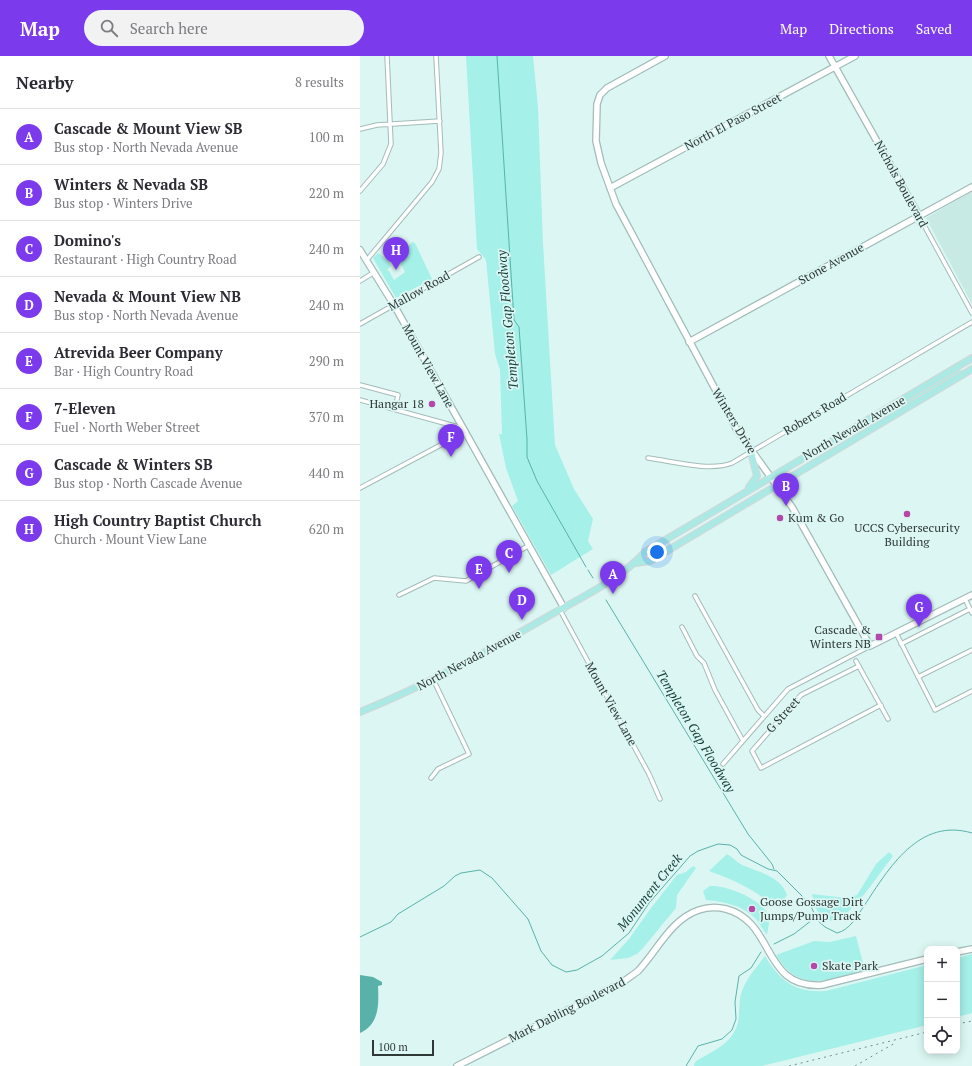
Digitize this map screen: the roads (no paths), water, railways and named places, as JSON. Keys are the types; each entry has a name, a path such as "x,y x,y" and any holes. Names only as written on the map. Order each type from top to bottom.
{"main road":[{"name":"North Nevada Avenue","path":"360,712 434,679 562,609 636,563 645,552 972,358"},
{"name":"North Nevada Avenue","path":"636,563 650,561 970,370"},
{"path":"738,496 751,486 757,476 751,452"}],"street":[{"path":"360,192 387,157 391,144 387,56"},
{"path":"366,261 434,178 441,159 436,56"},
{"name":"Winters Drive","path":"664,56 607,88 598,99 596,141 601,163 616,204 737,430 751,452 792,507 870,646"},
{"name":"Nichols Boulevard","path":"829,56 972,313"},
{"name":"North El Paso Street","path":"610,188 855,56"},
{"path":"360,129 370,126 440,121"},
{"name":"Stone Avenue","path":"689,342 972,187"},
{"name":"Mount View Lane","path":"360,250 394,305 528,546 643,763 660,799"},
{"name":"Mallow Road","path":"360,324 479,257"},
{"path":"360,281 373,273"},
{"name":"Roberts Road","path":"648,458 718,466 728,464 972,322"},
{"path":"964,363 970,370"},
{"path":"360,385 398,395 395,409"},
{"path":"360,400 464,430"},
{"path":"878,414 884,422"},
{"path":"360,488 464,430"},
{"path":"399,595 434,578 466,581 528,546"},
{"path":"723,764 791,687 972,595"},
{"path":"695,596 758,710 764,716"},
{"path":"901,644 971,611 965,599"},
{"path":"682,627 697,656 707,668 715,690 743,741"},
{"path":"896,633 935,710 972,691"},
{"path":"918,678 972,650"},
{"path":"853,655 888,719"},
{"name":"G Street","path":"859,666 801,695 752,751 761,768 881,705"},
{"path":"431,778 438,769 469,754 434,679"},
{"name":"Mark Dabling Boulevard","path":"457,1066 623,982 637,972 679,921 690,913 701,909 714,907 724,909 735,912 745,918 760,936 779,969 790,979 798,983 813,986 822,985 924,960"},
{"path":"960,951 972,948"}],"waterway":[{"name":"Templeton Gap Floodway","path":"497,56 514,320 519,327 527,457 537,481 586,567"},
{"name":"Templeton Gap Floodway","path":"588,570 593,578"},
{"name":"Templeton Gap Floodway","path":"606,600 748,834 772,864 774,869"},
{"name":"Monument Creek","path":"360,937 391,922 398,914 444,886 455,876 461,873 480,870 492,878 528,919 541,951 552,965 566,972 577,970 602,956 629,933 649,903 690,856 698,851 718,844 730,845 737,849 741,855 768,869 777,871 810,904 817,920 825,927 837,933 846,929 853,922 895,862 921,839 936,832 953,830 972,833"},
{"path":"774,944 794,934 812,920 817,920"},
{"path":"686,1066 698,1046 722,1039 732,1030 736,1019 735,1002 739,976 751,968 761,952"}],"railway":[{"path":"960,1023 972,1021"},
{"path":"789,1066 924,1033"},
{"path":"855,1066 895,1043"}],"place":[{"name":"High Country Baptist Church","path":"396,270"},
{"name":"Hangar 18","path":"432,404"},
{"name":"7-Eleven","path":"451,457"},
{"name":"Winters & Nevada SB","path":"786,506"},
{"name":"UCCS Cybersecurity Building","path":"907,514"},
{"name":"Kum & Go","path":"780,518"},
{"name":"Domino's","path":"509,573"},
{"name":"Atrevida Beer Company","path":"479,589"},
{"name":"Cascade & Mount View SB","path":"613,594"},
{"name":"Nevada & Mount View NB","path":"522,620"},
{"name":"Cascade & Winters SB","path":"919,627"},
{"name":"Cascade & Winters NB","path":"879,637"},
{"name":"Goose Gossage Dirt Jumps/Pump Track","path":"752,909"},
{"name":"Skate Park","path":"814,966"}]}
